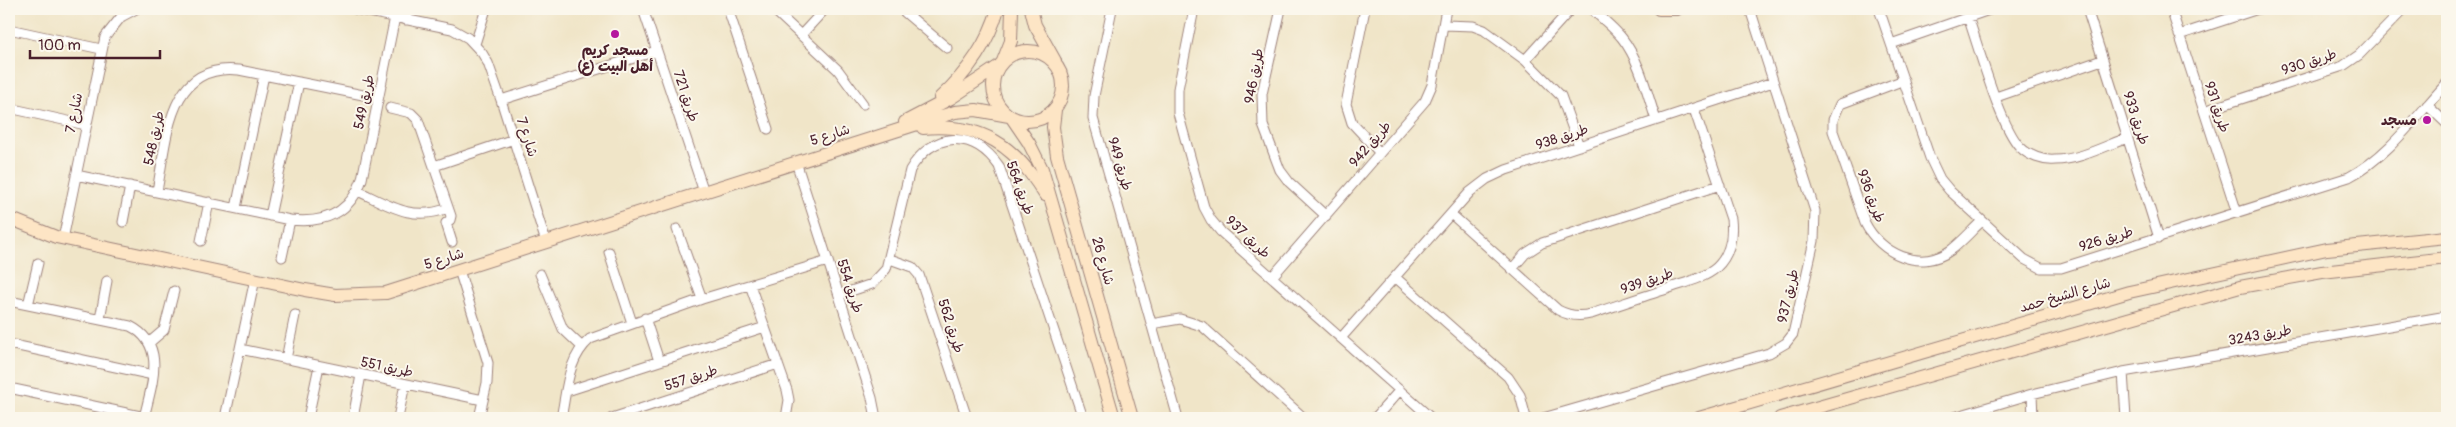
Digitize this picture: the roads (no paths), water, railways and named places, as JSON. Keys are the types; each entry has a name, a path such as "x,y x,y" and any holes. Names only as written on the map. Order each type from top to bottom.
{"main road":[{"path":"924,113 952,87 971,64 987,38 998,9"},
{"path":"1012,9 1011,41 994,76 994,93 1001,109 1010,117 1036,156 1056,213 1114,418"},
{"path":"1010,117 1030,122 1039,120 1055,110 1063,94 1062,75 1059,67 1036,25 1031,9"},
{"path":"1659,9 1677,9"},
{"path":"1001,63 1017,53 1032,50 1047,56 1059,67"},
{"name":"شارع 5","path":"880,135 924,113 963,90 1001,63"},
{"name":"شارع 5","path":"9,218 63,238 335,295 358,296 386,293 880,135 903,130 965,110 1010,117"},
{"name":"شارع 26","path":"1055,110 1053,127 1056,156 1132,418"},
{"path":"903,130 943,127 970,130 994,139 1021,160 1036,179 1056,213"},
{"name":"شارع الشيخ حمد","path":"1698,418 2129,292 2327,249 2447,237"},
{"path":"1780,418 2240,287 2322,272 2447,258"}],"street":[{"name":"شارع 7","path":"63,238 101,49 112,26 133,9"},
{"name":"شارع 7","path":"355,9 452,30 475,44 488,64 501,100 546,242"},
{"path":"406,20 408,9"},
{"path":"475,44 486,9"},
{"name":"طريق 721","path":"643,9 704,192"},
{"path":"728,9 768,129"},
{"path":"773,9 802,34 842,74 863,104"},
{"path":"802,34 824,9"},
{"path":"901,9 947,48"},
{"name":"طريق 949","path":"1112,9 1094,96 1094,118 1178,418"},
{"name":"طريق 937","path":"1194,9 1178,90 1178,113 1183,138 1204,207 1211,220 1272,277 1431,418"},
{"name":"طريق 946","path":"1281,9 1262,94 1264,124 1280,170 1326,216"},
{"path":"1365,9 1346,104 1352,124 1380,154"},
{"name":"طريق 942","path":"1272,277 1425,100 1432,85 1445,25 1446,9"},
{"path":"1525,60 1572,9"},
{"path":"1591,9 1615,30 1628,47 1638,67 1656,120"},
{"name":"طريق 937","path":"1543,418 1769,353 1778,349 1792,334 1814,241 1816,221 1812,202 1750,9"},
{"name":"طريق 926","path":"1880,9 1936,173 1950,191 2024,259 2042,268 2061,268 2341,180 2357,173 2384,152 2447,82"},
{"path":"1891,44 1992,9"},
{"name":"طريق 933","path":"2087,9 2159,238"},
{"name":"طريق 931","path":"2171,9 2237,213"},
{"path":"2179,35 2258,9"},
{"name":"طريق 930","path":"2204,111 2343,66 2359,55 2404,9"},
{"path":"1968,17 2008,130 2018,144 2032,156 2044,160 2068,159 2127,138"},
{"name":"طريق 549","path":"358,192 395,18"},
{"path":"1445,25 1473,26 1484,30 1525,60 1561,96 1578,146"},
{"path":"9,29 101,49"},
{"path":"501,100 656,51"},
{"path":"1996,97 2102,60"},
{"name":"طريق 548","path":"157,191 172,113 176,102 190,83 204,74 218,70 234,69 378,98"},
{"path":"236,208 264,75"},
{"name":"طريق 936","path":"1904,80 1840,104 1833,120 1833,131 1864,222 1871,235 1895,254 1917,261 1934,259 1950,251 1982,221"},
{"path":"270,216 298,82"},
{"name":"طريق 938","path":"1341,338 1478,185 1496,174 1773,82"},
{"path":"2427,105 2447,124"},
{"path":"9,108 86,125"},
{"name":"طريق 549","path":"390,108 408,112 416,117 448,208 451,219 446,223 452,242"},
{"name":"طريق 939","path":"1451,214 1558,310 1568,315 1579,316 1708,274 1723,260 1732,240 1731,219 1694,109"},
{"path":"434,166 514,139"},
{"name":"طريق 564","path":"839,295 872,284 880,278 890,259 905,186 910,170 917,158 927,148 953,139 967,140 980,146 991,155 999,166 1083,418"},
{"name":"طريق 554","path":"796,162 872,398 876,418"},
{"path":"76,175 306,222 331,217 346,206 358,192 408,213 428,214 448,208"},
{"path":"1512,269 1525,254 1542,243 1720,185"},
{"path":"123,222 130,186"},
{"path":"201,241 209,202"},
{"path":"282,257 290,220"},
{"path":"677,229 702,299"},
{"path":"609,252 632,323"},
{"name":"طريق 562","path":"890,259 912,267 919,275 967,418"},
{"path":"560,418 571,366 582,346 601,334 702,299 828,260"},
{"path":"28,305 38,263"},
{"path":"459,270 488,363 479,418"},
{"path":"540,274 563,329 582,346"},
{"path":"1395,276 1508,377 1520,394 1526,418"},
{"path":"225,418 254,279"},
{"path":"100,319 107,280"},
{"path":"750,285 789,400 786,418"},
{"path":"150,342 164,330 174,291"},
{"path":"9,301 130,326 138,330 150,342 155,358 144,418 9,388"},
{"path":"286,359 295,315"},
{"name":"طريق 3243","path":"1950,418 2032,394 2124,372 2447,316"},
{"path":"646,318 659,361"},
{"path":"1151,324 1180,319 1202,326 1304,418"},
{"path":"566,391 765,327"},
{"path":"9,344 122,366 153,375"},
{"name":"طريق 551","path":"240,349 483,400"},
{"name":"طريق 557","path":"612,418 778,364"},
{"path":"308,418 319,366"},
{"path":"2124,372 2126,418"},
{"path":"353,418 361,375"},
{"path":"398,418 404,384"},
{"path":"1375,418 1400,390"},
{"path":"2032,394 2033,418"}],"place":[{"name":"مسجد كريم أهل البيت (ع)","path":"615,34"},
{"name":"مسجد","path":"2427,120"}]}
